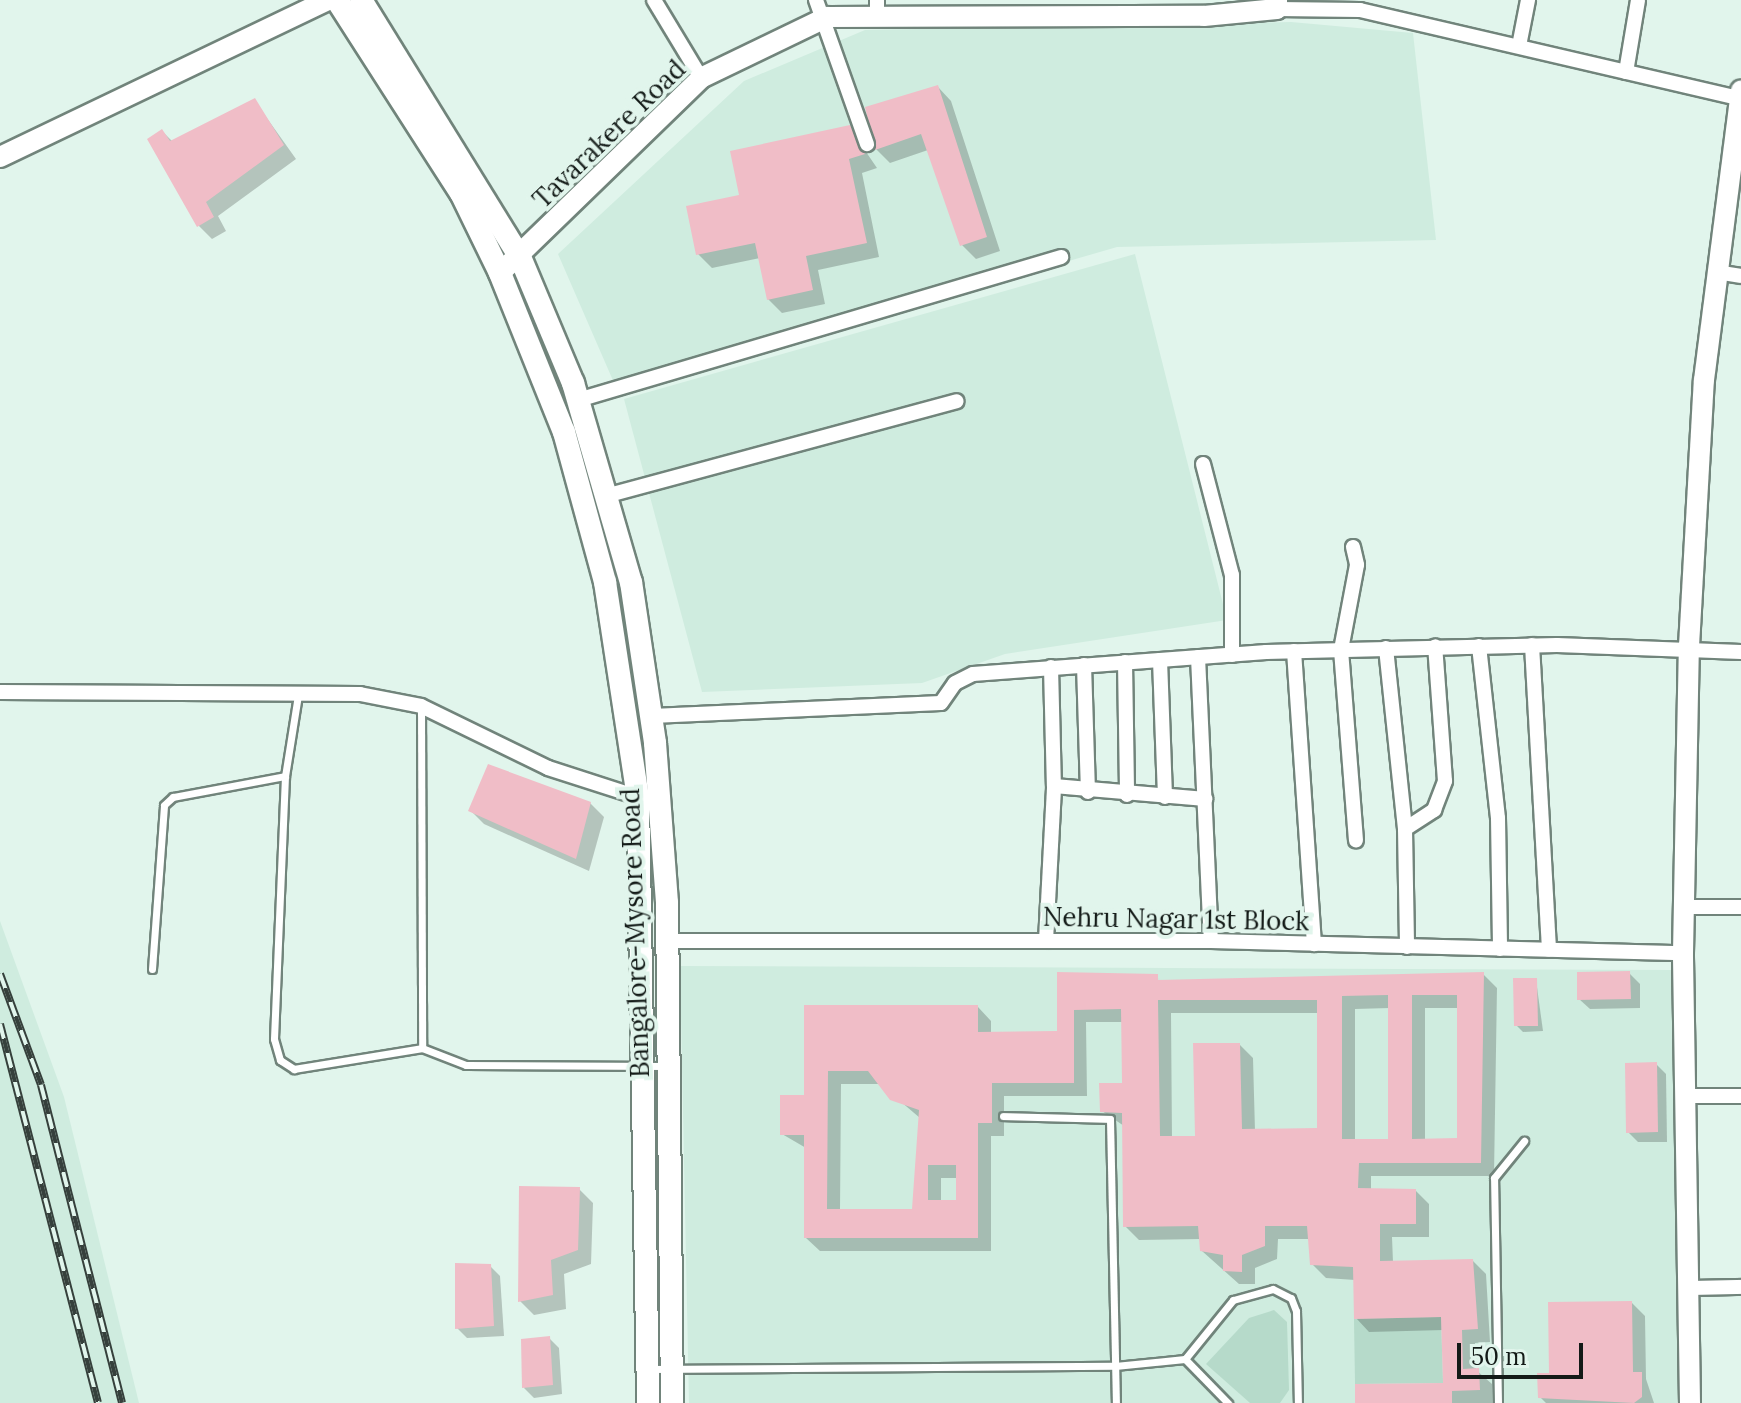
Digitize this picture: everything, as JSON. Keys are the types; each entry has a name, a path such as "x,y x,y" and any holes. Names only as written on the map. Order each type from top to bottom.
{"main road":[{"name":"Bangalore-Mysore Road","path":"338,0 367,11 520,257 578,400 609,495 652,716 668,941 672,1403"},
{"name":"Bangalore-Mysore Road","path":"367,11 500,273 543,374 588,515 620,663 638,797 648,1403"}],"street":[{"path":"0,157 327,0"},
{"path":"654,0 701,78"},
{"path":"1519,46 1528,0"},
{"path":"1626,72 1638,0"},
{"path":"1277,5 1360,5 1626,72 1740,96 1716,272 1689,646 1683,953 1690,1403"},
{"name":"Tavarakere Road","path":"500,273 520,257 701,78 822,9 1277,5"},
{"path":"822,9 867,144"},
{"path":"578,400 1061,257"},
{"path":"1716,272 1741,276"},
{"path":"609,495 957,401"},
{"path":"1203,464 1232,575 1232,655"},
{"path":"1353,547 1357,565 1341,650 1356,840"},
{"path":"1532,645 1549,950"},
{"path":"652,716 941,703 955,683 973,674 1294,651 1532,645 1689,646 1741,652"},
{"path":"1405,829 1434,810 1445,781 1435,646"},
{"path":"1479,646 1498,818 1500,949"},
{"path":"1386,648 1405,829 1407,947"},
{"path":"1294,651 1314,944"},
{"path":"1198,657 1211,941"},
{"path":"1160,660 1165,797"},
{"path":"1125,662 1127,795"},
{"path":"1084,665 1088,792"},
{"path":"1046,941 1054,786 1051,667"},
{"path":"0,692 360,694 421,706 548,768 638,797"},
{"path":"1054,786 1088,792 1205,799"},
{"path":"1685,907 1741,907"},
{"name":"Nehru Nagar 1st Block","path":"668,941 1211,941 1683,953"},
{"path":"1684,1096 1741,1096"},
{"path":"1687,1288 1741,1287"}],"lane":[{"path":"298,694 285,776 274,1039 280,1060 294,1069 422,1048 466,1065 643,1064 667,1067"},
{"path":"421,706 422,1048"},
{"path":"152,969 164,805 173,797 285,776"},
{"path":"1003,1116 1110,1119 1116,1403"},
{"path":"1498,1403 1494,1178 1524,1141"},
{"path":"648,1369 1115,1366 1185,1359 1233,1300 1273,1289 1291,1298 1296,1311 1298,1403"},
{"path":"1185,1359 1228,1403"}],"shaded area":[{"path":"1291,22 1413,33 1436,240 1117,247 618,392 558,254 744,81 865,30"},
{"path":"1135,254 1227,620 1005,654 922,683 702,692 624,399"},
{"path":"0,921 64,1097 139,1403 0,1403"},
{"path":"680,966 1673,970 1679,1403 689,1403"},
{"path":"1274,1310 1287,1322 1289,1390 1280,1403 1250,1403 1206,1364 1249,1318"},
{"path":"1441,1317 1443,1383 1355,1384 1354,1319"}],"building":[{"path":"938,85 987,237 960,246 921,134 875,150 865,107"},
{"path":"255,98 284,145 206,202 214,217 197,227 147,139 162,129 170,141"},
{"path":"850,125 865,154 849,159 867,243 806,256 813,290 767,300 755,243 696,255 686,206 739,195 730,151"},
{"path":"488,764 591,802 576,859 468,811"},
{"path":"1630,971 1631,999 1577,1000 1577,972"},
{"path":"1057,972 1158,974 1158,980 1484,972 1481,1163 1359,1163 1358,1188 1416,1189 1416,1224 1380,1224 1380,1261 1473,1259 1478,1329 1462,1330 1463,1369 1479,1368 1480,1390 1452,1391 1452,1403 1355,1403 1355,1384 1443,1383 1441,1317 1354,1319 1353,1267 1310,1265 1307,1226 1265,1226 1265,1246 1242,1255 1242,1272 1223,1271 1223,1255 1200,1251 1198,1226 1123,1227 1122,1113 1100,1112 1099,1083 1122,1083 1121,1009 1074,1010 1074,1083 992,1083 992,1123 978,1123 978,1238 804,1238 804,1135 780,1135 780,1095 804,1095 804,1005 978,1005 978,1032 1057,1031","holes":["1388,995 1388,1139 1342,1139 1342,996","1412,995 1457,995 1457,1138 1412,1139","1158,1000 1317,1000 1317,1128 1242,1129 1240,1043 1193,1043 1195,1136 1160,1136","828,1071 868,1071 890,1100 919,1110 912,1209 827,1209","928,1165 956,1165 956,1200 928,1200"]},
{"path":"1513,978 1537,978 1538,1026 1514,1026"},
{"path":"1657,1062 1658,1132 1626,1133 1625,1063"},
{"path":"519,1186 580,1187 578,1250 551,1260 553,1295 518,1302"},
{"path":"455,1263 491,1264 494,1326 455,1329"},
{"path":"1632,1301 1633,1372 1642,1372 1642,1397 1634,1403 1538,1398 1537,1373 1549,1373 1548,1302"},
{"path":"550,1336 553,1385 522,1388 521,1339"}],"railway":[{"path":"0,974 41,1085 122,1403"},
{"path":"0,1024 98,1403"}]}
